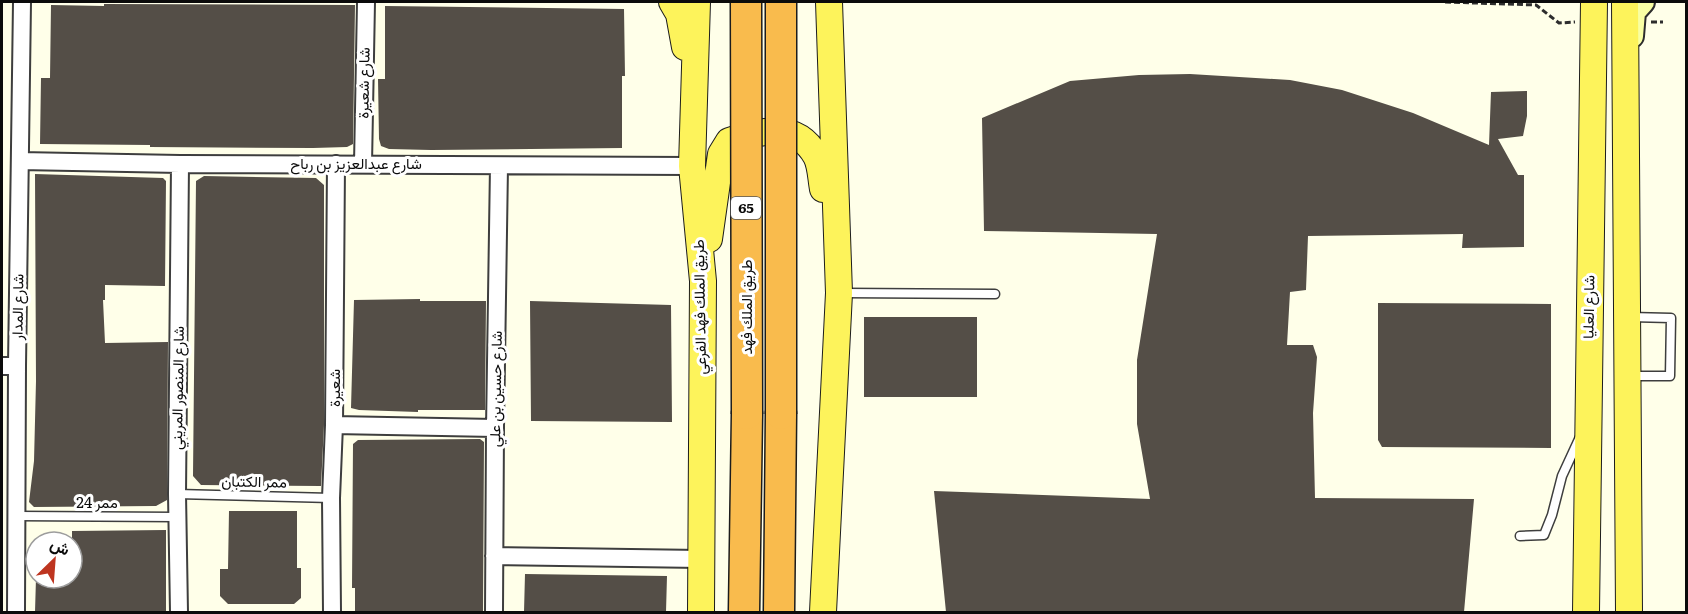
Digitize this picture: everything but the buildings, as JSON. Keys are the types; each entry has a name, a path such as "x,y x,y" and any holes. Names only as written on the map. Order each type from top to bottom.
{"highway":[{"name":"طريق الملك فهد","path":"744,612 747,414 746,2"},
{"name":"65","path":"779,612 782,2"}],"main road":[{"path":"672,2 679,14 695,94"},
{"name":"طريق الملك فهد الفرعي","path":"697,2 692,166 703,281 701,612"},
{"path":"823,612 838,285 829,2"},
{"path":"832,103 847,2"},
{"name":"شارع العليا","path":"1586,612 1594,2"},
{"path":"1625,2 1629,612"},
{"path":"703,281 721,154 729,141 760,131 788,132 807,144 818,158 838,285"}],"street":[{"name":"شارع المدار","path":"16,612 17,516 9,366 20,161 22,2"},
{"name":"شارع شعيرة","path":"363,164 366,2"},
{"path":"1578,11 1594,82"},
{"path":"1627,88 1634,12 1645,12"},
{"name":"شارع عبدالعزيز بن رباح","path":"20,161 180,164 692,166"},
{"name":"شارع المنصور المريني","path":"179,612 177,494 180,164"},
{"name":"شعيرة","path":"332,612 331,498 334,425 336,164"},
{"name":"شارع حسين بن علي","path":"495,612 495,428 500,166"},
{"path":"334,425 495,428"},
{"path":"494,556 701,559"}],"lane":[{"path":"838,285 995,294"},
{"path":"1628,316 1671,318 1670,376 1628,376"},
{"path":"1520,536 1544,535 1562,476 1587,420"},
{"name":"ممر الكتبان","path":"177,494 331,498"},
{"name":"ممر 24","path":"17,516 177,517"}],"path":[{"path":"1445,2 1536,5 1558,23 1578,11"},
{"path":"1645,12 1663,22"}]}
